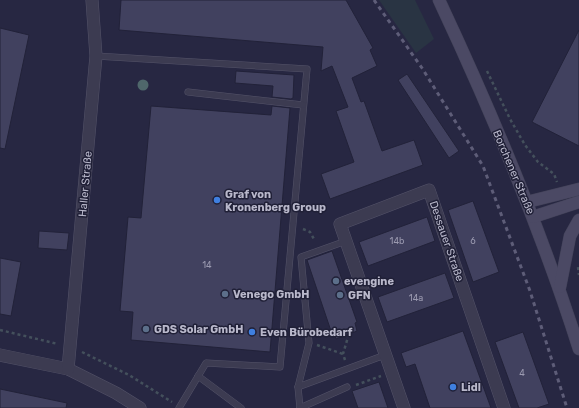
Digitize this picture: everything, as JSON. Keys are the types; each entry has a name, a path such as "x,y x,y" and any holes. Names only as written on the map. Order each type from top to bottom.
{"main road":[{"name":"Borchener Straße","path":"439,0 534,217 560,288 579,349"},
{"path":"527,202 579,189"},
{"path":"534,217 579,202"},
{"path":"560,288 570,236 579,220"}],"street":[{"name":"Haller Straße","path":"68,369 96,56 92,0"},
{"name":"Dessauer Straße","path":"404,408 340,224 429,190 504,408"},
{"path":"0,355 68,369 116,393 140,408"}],"lane":[{"path":"96,56 306,69 280,367 206,363 180,407"},
{"path":"188,92 303,105"},
{"path":"346,241 301,257 309,343 298,387 300,408 347,388"},
{"path":"298,387 385,355"},
{"path":"198,376 241,408"}],"path":[{"path":"487,70 510,119 525,144 538,162 554,174 562,193"},
{"path":"304,229 310,232 315,242"},
{"path":"0,330 70,347 93,356 180,407"},
{"path":"347,368 343,354 348,337"},
{"path":"309,343 343,354"},
{"path":"347,388 391,372"}],"shaded area":[{"path":"379,0 415,0 434,39 416,53"}],"building":[{"path":"121,0 346,0 373,48 370,50 377,66 352,78 361,102 364,101 382,151 414,140 423,165 330,199 321,174 354,162 336,111 348,107 332,66 321,71 323,47 119,30"},
{"path":"0,28 29,35 5,149 0,148"},
{"path":"579,30 579,146 532,122"},
{"path":"236,71 294,75 293,98 272,97 273,86 235,83"},
{"path":"407,74 459,151 449,158 398,80"},
{"path":"151,106 271,115 272,106 290,108 270,352 131,340 133,312 120,311 128,217 141,218"},
{"path":"473,201 499,272 473,282 448,210"},
{"path":"427,217 435,241 368,266 359,242"},
{"path":"39,231 69,233 67,250 38,248"},
{"path":"332,251 357,322 355,323 357,331 336,339 333,330 331,331 307,260"},
{"path":"0,258 21,262 11,316 0,314"},
{"path":"445,273 454,298 387,322 378,297"},
{"name":"Lidl","path":"463,331 491,408 430,408 415,364 406,367 401,353"},
{"path":"523,332 549,404 537,408 519,408 495,342"},
{"path":"379,382 388,408 358,408 352,391"},
{"path":"0,389 67,403 66,408 0,408"}],"railway":[{"path":"374,0 422,68 483,166 530,291 567,408"}],"place":[{"name":"Graf von Kronenberg Group","path":"217,200"},
{"name":"evengine","path":"336,281"},
{"name":"Venego GmbH","path":"225,294"},
{"name":"GFN","path":"340,295"},
{"name":"GDS Solar GmbH","path":"146,329"},
{"name":"Even Bürobedarf","path":"252,332"},
{"name":"Lidl","path":"453,387"}]}
